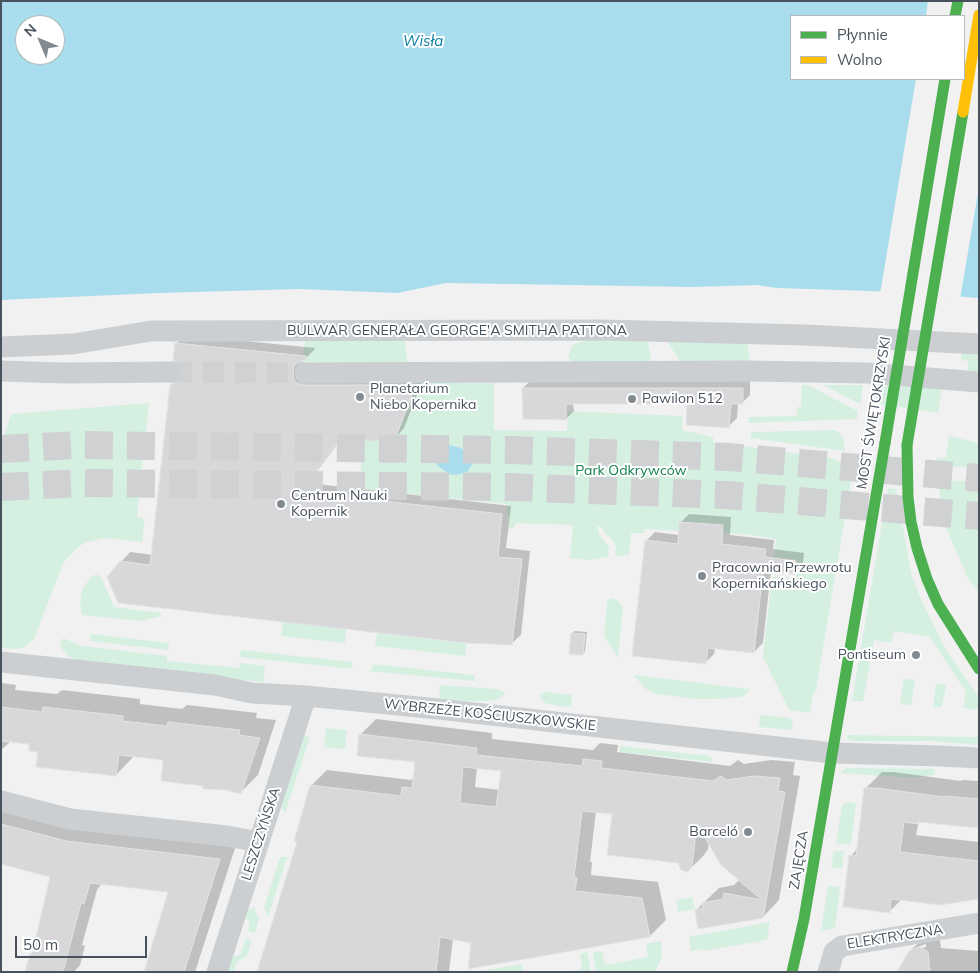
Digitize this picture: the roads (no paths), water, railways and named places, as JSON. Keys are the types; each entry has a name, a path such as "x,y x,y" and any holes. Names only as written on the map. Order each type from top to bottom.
{"street":[{"path":"955,15 958,1"},
{"path":"979,15 907,445 908,497 917,548 927,579 938,604 979,669"},
{"name":"MOST ŚWIĘTOKRZYSKI","path":"832,753 945,80"},
{"name":"BULWAR GENERAŁA GEORGE'A SMITHA PATTONA","path":"1,347 73,344 151,331 601,330 772,334 979,344"},
{"path":"1,371 64,373 171,372"},
{"path":"305,373 767,371 867,373 979,382"},
{"name":"WYBRZEŻE KOŚCIUSZKOWSKIE","path":"1,662 215,685 260,693 306,696 832,753 979,758"},
{"name":"LESZCZYŃSKA","path":"217,972 306,696"},
{"name":"ZAJĘCZA","path":"792,972 804,919 832,753"},
{"path":"1,801 70,819 227,836 259,842"},
{"name":"ELEKTRYCZNA","path":"828,972 834,952 842,946 979,924"}],"water":[{"name":"Wisła","path":"1,1 979,1 979,298 900,292 777,288 756,285 693,287 446,283 397,293 300,289 1,300"},
{"path":"448,445 466,451 470,456 472,465 467,472 456,475 449,474 437,465 436,453 442,447"}],"tunnel":[{"path":"171,372 305,373"},
{"path":"1,449 78,445 510,450 729,457 979,478"},
{"path":"1,487 82,483 509,487 725,495 979,516"}],"place":[{"name":"Planetarium Niebo Kopernika","path":"360,397"},
{"name":"Pawilon 512","path":"632,399"},
{"name":"Centrum Nauki Kopernik","path":"281,504"},
{"name":"Pracownia Przewrotu Kopernikańskiego","path":"702,576"},
{"name":"Pontiseum","path":"916,655"},
{"name":"Barceló","path":"748,832"}],"park label":[{"name":"Park Odkrywców","path":"631,471"}]}
